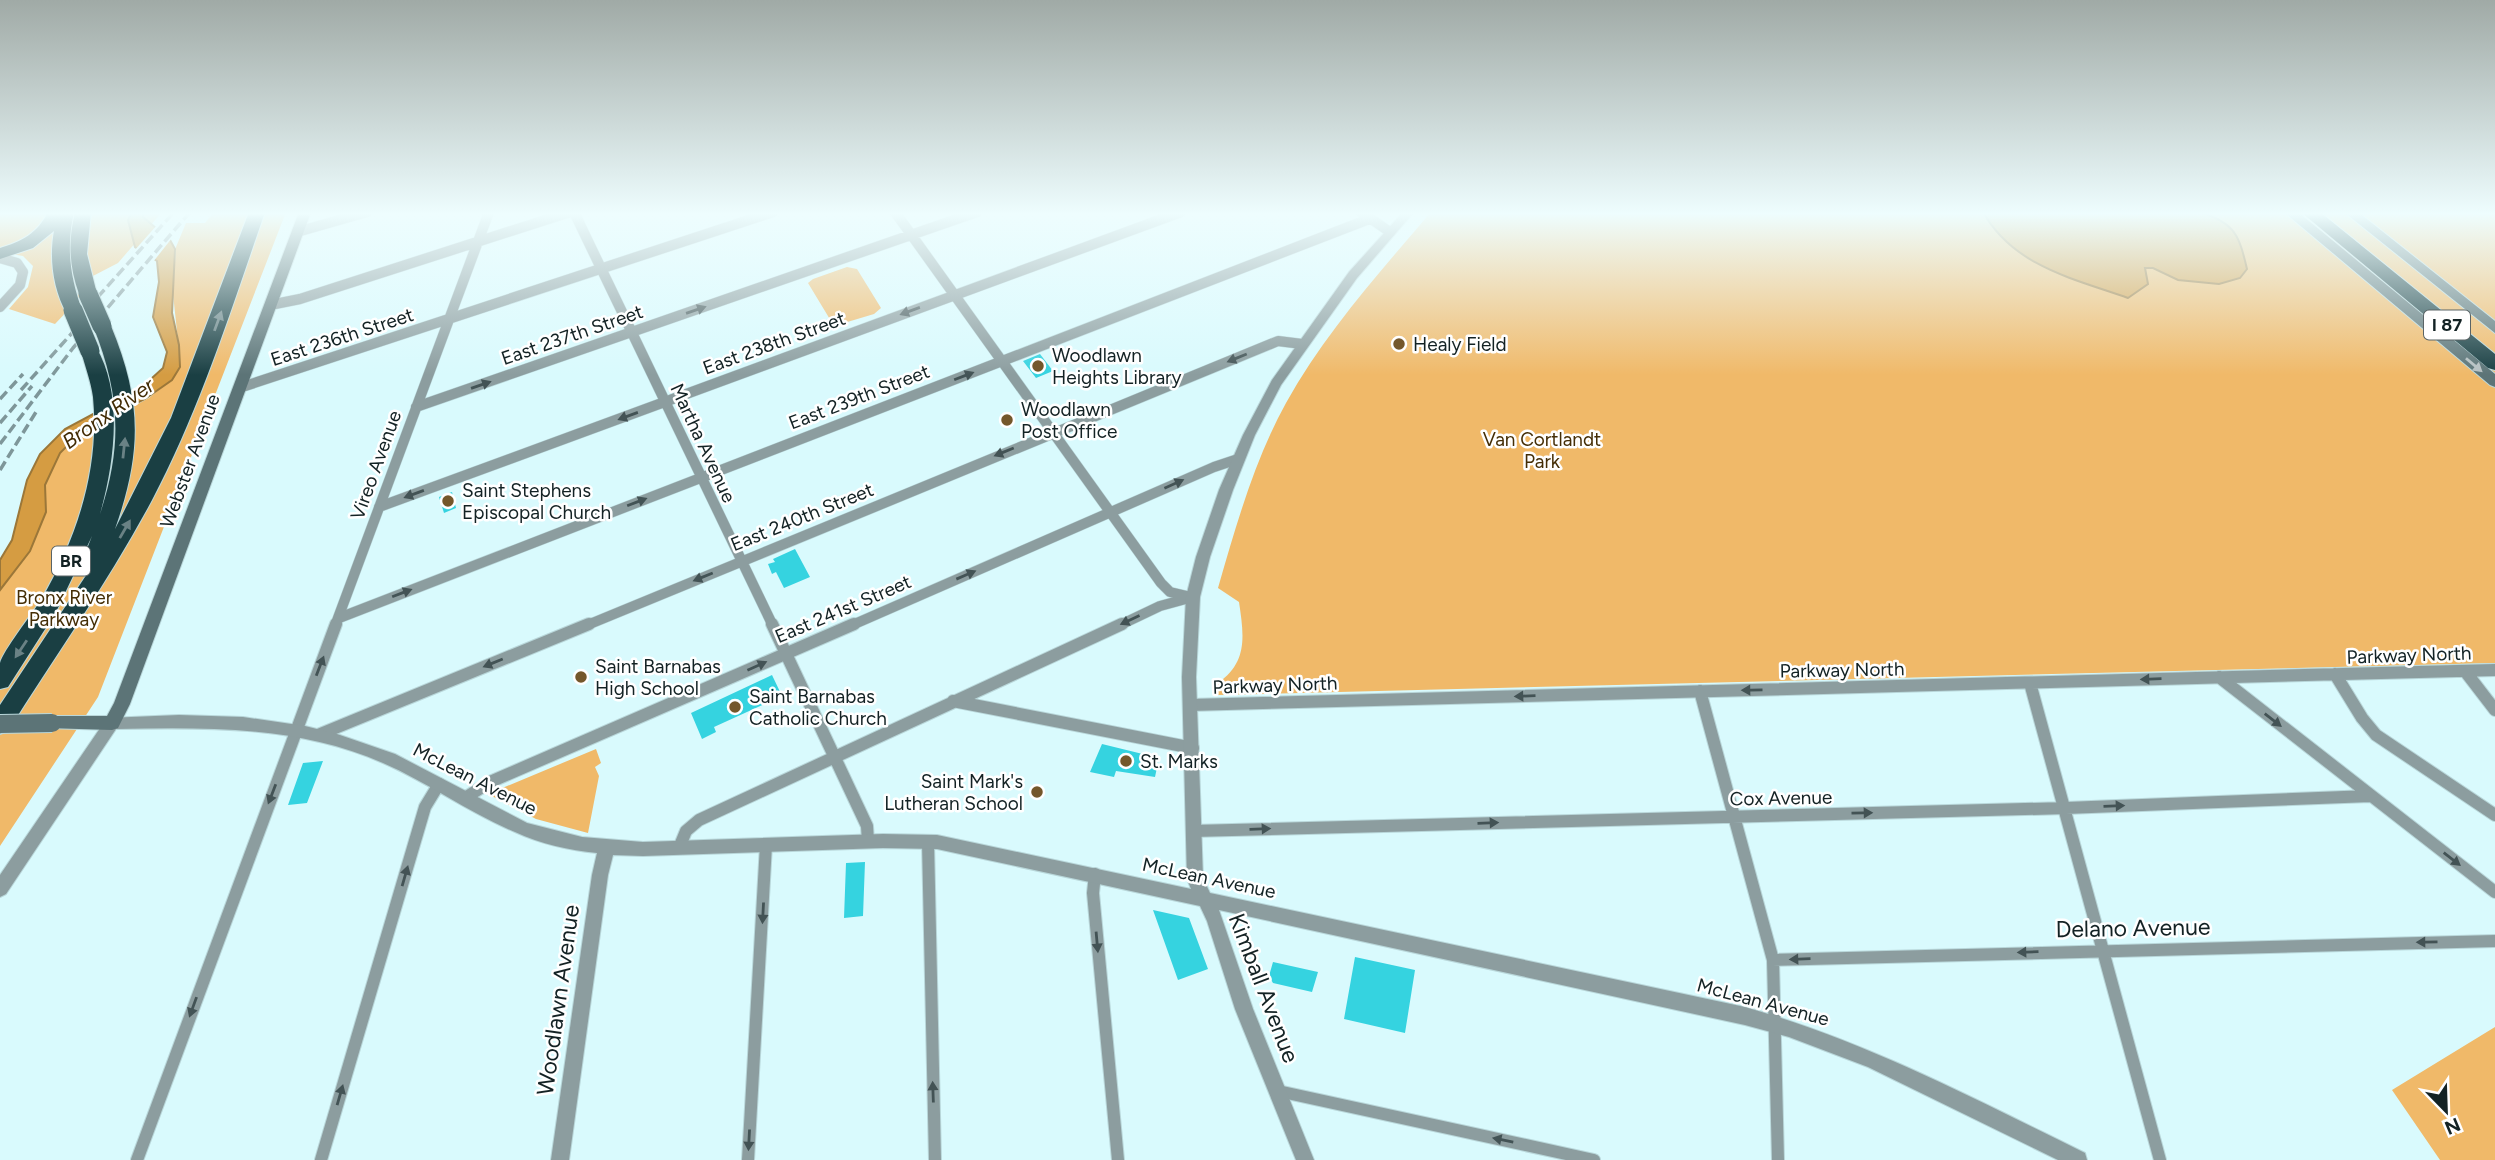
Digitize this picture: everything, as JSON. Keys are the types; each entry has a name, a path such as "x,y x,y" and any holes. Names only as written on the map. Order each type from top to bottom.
{"highway":[{"name":"BR","path":"0,680 42,617 77,550 97,491 105,428 104,400 90,351 62,281 60,266"},
{"name":"BR","path":"0,724 49,648 85,578 110,514 124,456 124,392 80,266"},
{"path":"49,648 97,578 165,454 197,377 237,266"},
{"name":"I 87","path":"2375,266 2495,365"},
{"name":"I 87","path":"2397,266 2495,346"}],"main road":[{"name":"Webster Avenue","path":"112,723 122,704 284,266"},
{"path":"2355,266 2495,382"},
{"path":"2418,266 2495,328"},
{"path":"0,724 112,723"}],"street":[{"path":"0,307 16,291 23,272 19,266"},
{"path":"270,305 300,299 403,266"},
{"name":"Vireo Avenue","path":"137,1160 469,266"},
{"name":"Martha Avenue","path":"599,266 835,755 867,826 868,841"},
{"name":"East 236th Street","path":"239,388 612,266"},
{"name":"East 237th Street","path":"416,407 822,266"},
{"path":"933,266 1166,590 1193,597"},
{"name":"East 238th Street","path":"379,507 1033,266"},
{"name":"East 239th Street","path":"339,618 1239,266"},
{"name":"Kimball Avenue","path":"1305,1160 1244,1009 1215,920 1195,879 1190,705 1193,597 1209,537 1238,459 1273,390 1302,344 1361,266"},
{"name":"East 240th Street","path":"318,736 1278,341 1302,344"},
{"name":"East 241st Street","path":"465,798 491,782 785,653 1238,459"},
{"path":"679,848 686,831 699,820 1166,603 1193,597"},
{"name":"Parkway North","path":"1190,705 2495,670"},
{"path":"2465,671 2495,710"},
{"path":"2335,674 2376,735 2495,815"},
{"path":"2219,677 2495,892"},
{"path":"2030,682 2160,1160"},
{"path":"1700,691 1773,960 1778,1160"},
{"path":"953,701 1193,748"},
{"name":"McLean Avenue","path":"112,723 228,722 296,730 388,758 531,832 568,842 607,847 679,848 868,841 928,842 977,849 1774,1023 1811,1034 1873,1060 2078,1160"},
{"path":"0,890 112,723"},
{"path":"321,1160 425,807 439,783"},
{"name":"Cox Avenue","path":"1192,831 2066,808 2370,796"},
{"path":"928,842 935,1160"},
{"path":"748,1160 766,845"},
{"name":"Woodlawn Avenue","path":"560,1160 600,876 607,847"},
{"path":"1095,874 1093,893 1118,1160"},
{"name":"Delano Avenue","path":"1773,960 2495,941"},
{"path":"1278,1091 1594,1160"}],"green space":[{"path":"33,266 112,266 91,277 93,284 55,324 9,309 28,287"},
{"name":"Bronx River Parkway","path":"175,266 265,266 98,697 0,846 0,586 35,539 46,481 57,457 71,440 149,398 174,377 180,359 173,294"},
{"name":"Van Cortlandt Park","path":"1385,266 2495,266 2495,663 1218,695 1218,683 1235,666 1242,647 1239,602 1218,588 1247,494 1264,448 1286,403 1318,352"},
{"path":"847,267 857,269 881,308 874,314 834,326 808,283"},
{"path":"596,749 601,763 595,767 599,776 588,833 536,819 488,794"},
{"path":"2495,1027 2495,1160 2440,1160 2392,1090"}],"water":[{"name":"Bronx River","path":"157,266 174,266 172,313 179,345 180,367 172,380 145,399 83,430 60,453 45,485 46,512 30,551 0,590 0,560 12,540 27,480 40,454 65,429 140,389 163,368 167,352 153,317 159,282"},
{"path":"2044,266 2246,266 2247,269 2240,278 2219,284 2178,280 2153,268 2145,268 2148,284 2128,298"}],"building":[{"name":"Woodlawn Heights Library","path":"1040,354 1053,371 1036,378 1023,361"},
{"name":"Saint Stephens Episcopal Church","path":"452,492 456,508 444,513 439,497"},
{"path":"795,549 810,577 784,588 776,572 772,574 768,564"},
{"name":"Saint Barnabas Catholic Church","path":"772,675 782,696 714,727 716,732 702,739 691,713"},
{"name":"St. Marks","path":"1102,744 1159,758 1155,777 1116,771 1114,777 1090,772"},
{"path":"323,761 307,803 288,805 303,763"},
{"path":"865,862 863,916 844,918 846,863"},
{"path":"1153,910 1189,918 1208,969 1178,980"},
{"path":"1355,957 1415,970 1405,1033 1344,1019"},
{"path":"1273,962 1318,972 1312,992 1273,983 1269,976"}],"railway":[{"path":"88,308 126,266"},
{"path":"0,444 73,348 143,266"},
{"path":"21,390 98,304"},
{"path":"0,399 23,374"},
{"path":"0,423 32,386"},
{"path":"0,470 36,412"}],"place":[{"name":"Healy Field","path":"1399,344"},
{"name":"Woodlawn Heights Library","path":"1038,366"},
{"name":"Woodlawn Post Office","path":"1007,420"},
{"name":"Saint Stephens Episcopal Church","path":"448,501"},
{"name":"Saint Barnabas High School","path":"581,677"},
{"name":"Saint Barnabas Catholic Church","path":"735,707"},
{"name":"St. Marks","path":"1126,761"},
{"name":"Saint Mark's Lutheran School","path":"1037,792"}]}
